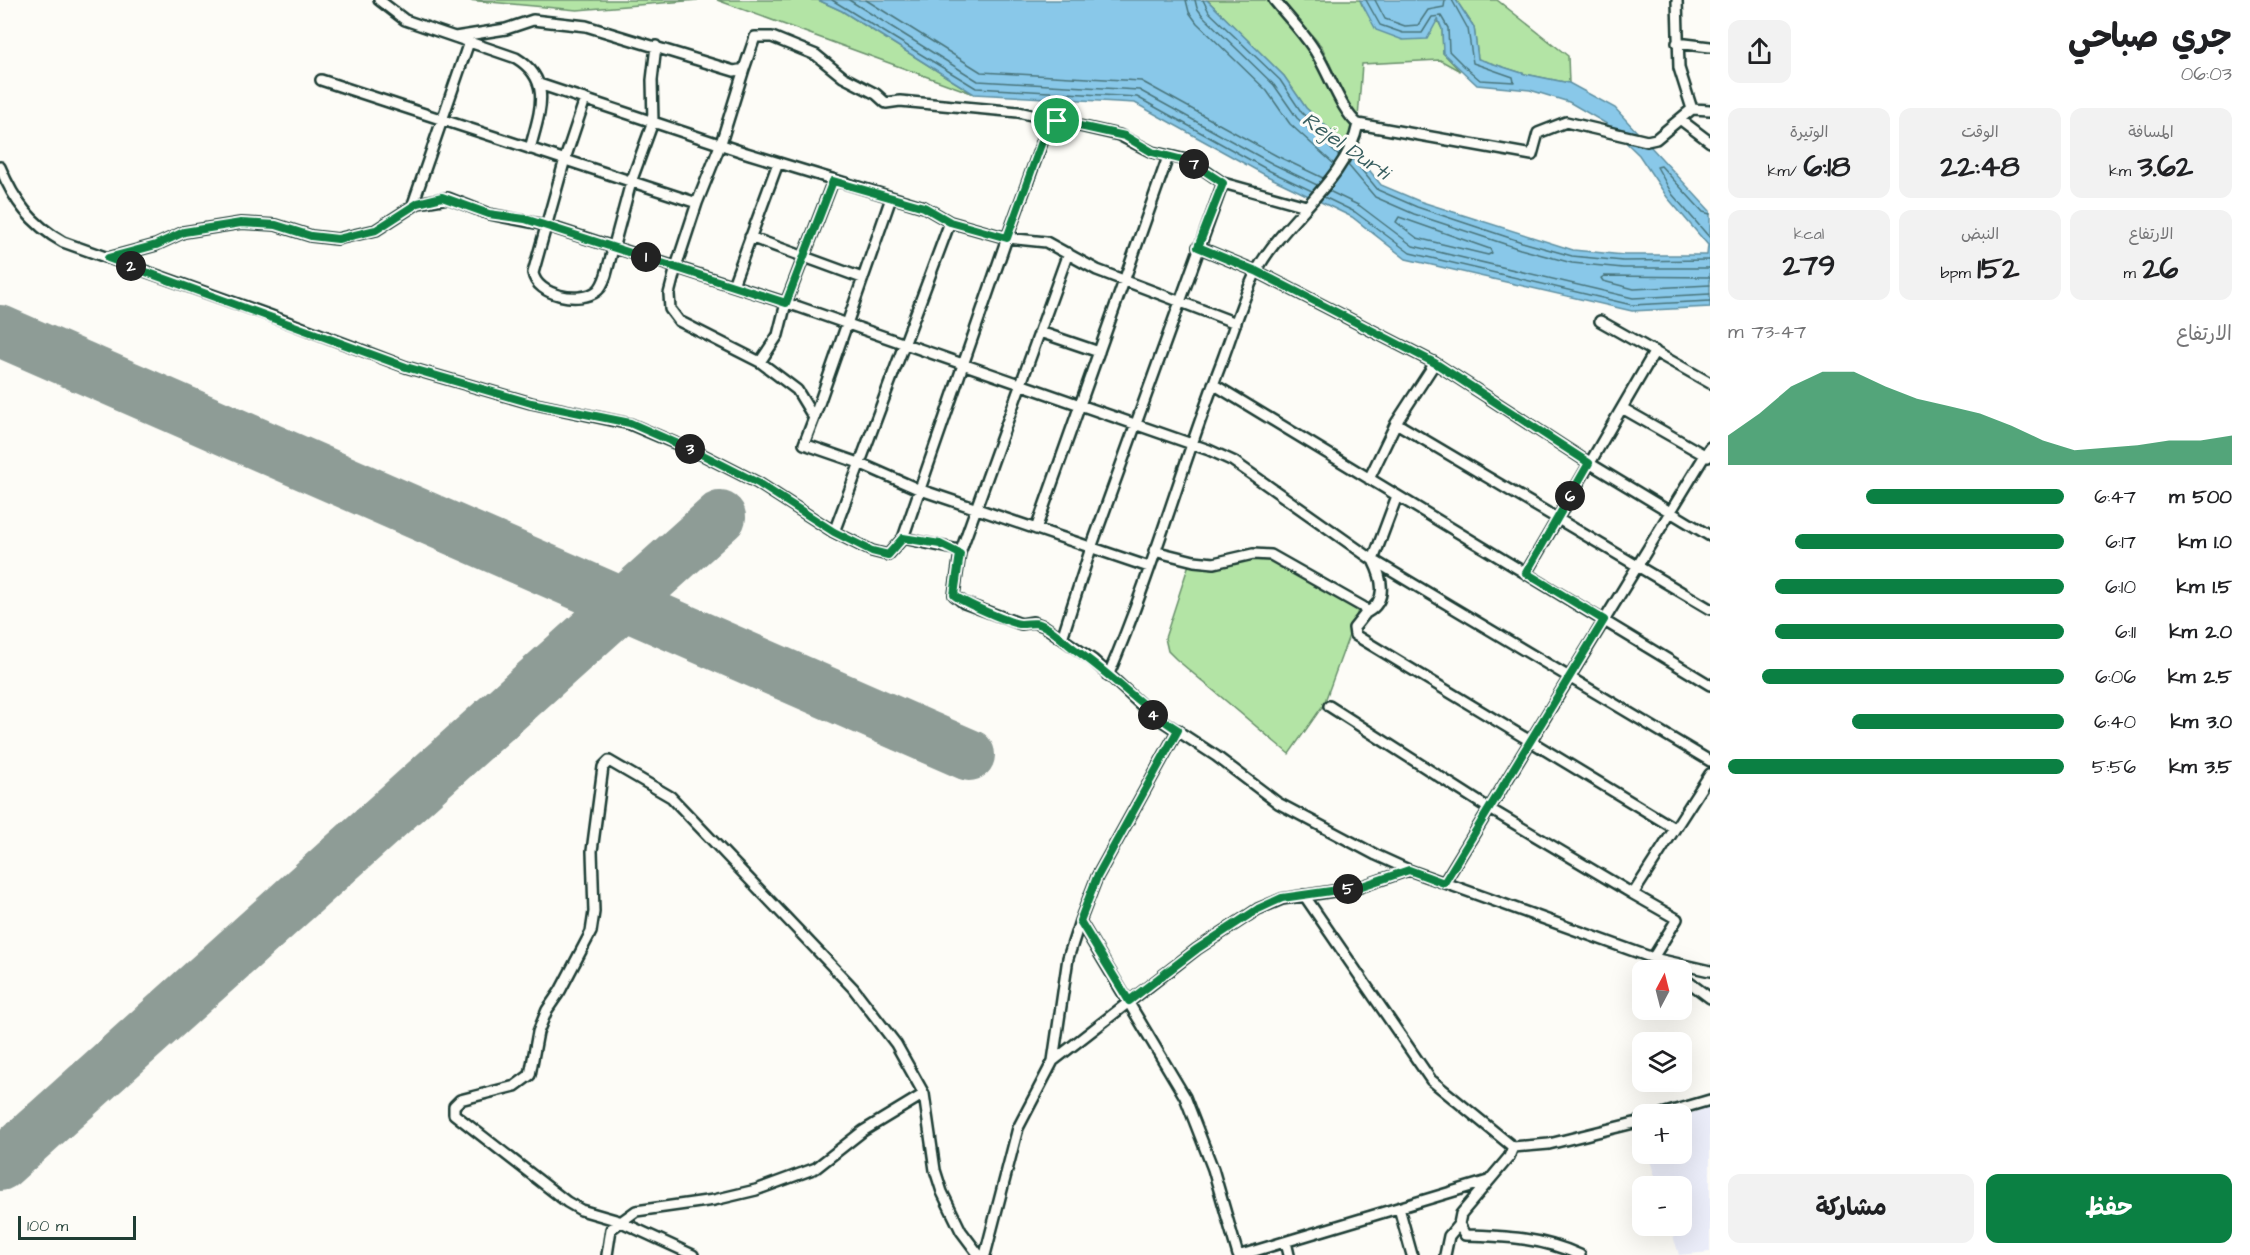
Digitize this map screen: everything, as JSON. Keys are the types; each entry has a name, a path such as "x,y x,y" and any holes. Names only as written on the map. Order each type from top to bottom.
{"street":[{"path":"378,0 405,20 523,62 536,74 541,105 530,149"},
{"path":"1274,0 1313,47 1339,94 1347,116 1358,124 1532,155 1538,133 1566,122 1647,141 1656,139 1692,109 1710,110"},
{"path":"1677,0 1679,68 1692,109"},
{"path":"455,37 506,29 533,20 602,29 701,63 735,71 744,69"},
{"path":"814,418 797,390 760,363 679,321 670,309 669,294 676,267 697,203 721,143 755,38 772,37 816,56 843,77 876,94 886,103 900,101 1018,112 1125,136 1168,157 1191,162 1223,183 1306,206"},
{"path":"411,207 444,121 470,42"},
{"path":"1677,43 1710,47"},
{"path":"585,99 564,159 533,273 535,282 543,289 570,297 595,293 602,287 631,182 653,122 652,80 656,46"},
{"path":"321,80 697,203"},
{"path":"539,84 833,181 936,212 950,222 1007,238 1046,242 1097,270 1236,323"},
{"path":"1681,120 1710,142"},
{"path":"0,167 17,204 45,232 63,242 406,367 531,403 630,423 703,455 758,483 834,532 872,551 888,555 903,538 918,489 1044,136 1057,121"},
{"path":"1108,676 1126,635 1190,444 1256,271 1325,185 1354,142 1358,124"},
{"path":"1036,529 1168,157"},
{"path":"733,285 778,163"},
{"path":"760,363 778,335 786,303 806,257 833,181"},
{"path":"1062,638 1090,548 1223,183"},
{"path":"108,258 156,245 184,232 241,223 276,225 311,236 338,239 376,230 423,201 447,198 489,214 545,225 786,303 1233,461 1373,560 1710,761"},
{"path":"891,198 804,444 860,464 918,489 1149,567"},
{"path":"834,532 950,222"},
{"path":"750,237 862,278"},
{"path":"1198,247 1256,271 1435,363 1589,463 1710,536"},
{"path":"1068,253 960,554 954,595 964,603 1010,621 1021,624 1034,622 1062,638 1093,660 1150,712 1278,803 1409,870 1655,958 1710,971"},
{"path":"1600,321 1710,383"},
{"path":"1040,332 1099,352"},
{"path":"1526,573 1655,351"},
{"path":"1370,479 1396,423 1435,363"},
{"path":"1213,384 1710,684"},
{"path":"1444,883 1669,513 1708,453 1622,408"},
{"path":"1396,423 1710,609"},
{"path":"1397,496 1373,560 1382,580 1379,603 1366,613 1354,628 1356,635 1674,828"},
{"path":"903,538 940,544 960,554"},
{"path":"1154,551 1194,561 1214,563 1253,554 1271,555 1358,604 1366,613"},
{"path":"1329,706 1490,809 1677,919 1655,958"},
{"path":"985,1255 1018,1128 1053,1061 1068,958 1080,921 1097,877 1178,730"},
{"path":"693,1255 619,1221 581,1210 567,1202 454,1114 454,1106 460,1100 515,1086 530,1074 538,1032 546,1010 560,991 591,932 594,912 592,851 603,767 609,761 671,797 727,853 816,952 853,988 896,1044 924,1094 935,1170 942,1192 961,1231 979,1255"},
{"path":"1633,894 1710,774"},
{"path":"1053,1061 1197,949 1258,909 1282,898 1359,887 1409,870"},
{"path":"1304,895 1431,1080 1513,1147 1549,1144 1632,1123"},
{"path":"1080,921 1185,1097 1213,1169 1240,1255 1488,1181"},
{"path":"1692,984 1710,998"},
{"path":"607,1255 611,1228 636,1211 714,1200 791,1179 816,1168 863,1131 924,1094"},
{"path":"1692,1105 1710,1100"},
{"path":"1513,1147 1461,1214 1460,1224 1465,1235 1513,1236 1576,1254"},
{"path":"1399,1208 1412,1255"},
{"path":"1444,1255 1449,1236 1460,1224"},
{"path":"1286,1242 1289,1255"}],"shaded area":[{"path":"1710,1107 1710,1252 1679,1255 1673,1236 1692,1236 1692,1176 1655,1176 1651,1164 1692,1164 1692,1113"}],"green space":[{"path":"467,0 698,0 577,10"},
{"path":"717,0 818,0 842,11 974,94"},
{"path":"1207,0 1271,0 1311,49 1337,95 1344,117 1355,125 1348,146 1306,108 1284,76"},
{"path":"1282,0 1360,0 1362,5 1437,19 1442,29 1443,53 1460,71 1440,60 1362,64 1358,119 1348,104 1322,47"},
{"path":"1456,0 1497,0 1568,56 1569,83 1525,74 1478,59 1474,27"},
{"path":"1266,556 1359,608 1324,704 1289,754 1176,659 1168,651 1165,638 1189,564 1222,567"}],"water":[{"name":"Rejel Durti","path":"818,0 1207,0 1284,76 1306,108 1356,153 1381,185 1419,201 1573,250 1624,255 1707,255 1708,245 1667,197 1639,155 1607,124 1569,102 1530,90 1477,85 1443,53 1442,29 1438,19 1427,39 1403,40 1376,30 1360,0 1456,0 1474,27 1478,59 1525,74 1569,83 1615,108 1710,211 1710,307 1632,311 1406,259 1352,217 1267,176 1135,103 974,94 842,11"}],"runway":[{"path":"0,331 969,755"},
{"path":"0,1165 720,517"}],"route":[{"path":"1057,121 1125,136 1152,152 1191,162 1223,183 1198,247 1256,271 1435,363 1589,463 1526,573 1604,620 1444,883 1409,870 1359,887 1282,898 1258,909 1197,949 1129,1001 1080,921 1097,877 1178,730 1150,712 1093,660 1044,626 1034,622 1021,624 1010,621 998,614 964,603 954,595 960,554 954,549 940,544 903,538 888,555 872,551 834,532 758,483 703,455 630,423 531,403 406,367 108,258 156,245 184,232 241,223 276,225 311,236 338,239 376,230 418,203 442,197 489,214 525,219 786,303 806,257 833,181 924,207 950,222 1007,238 1044,136 1057,121"}]}
